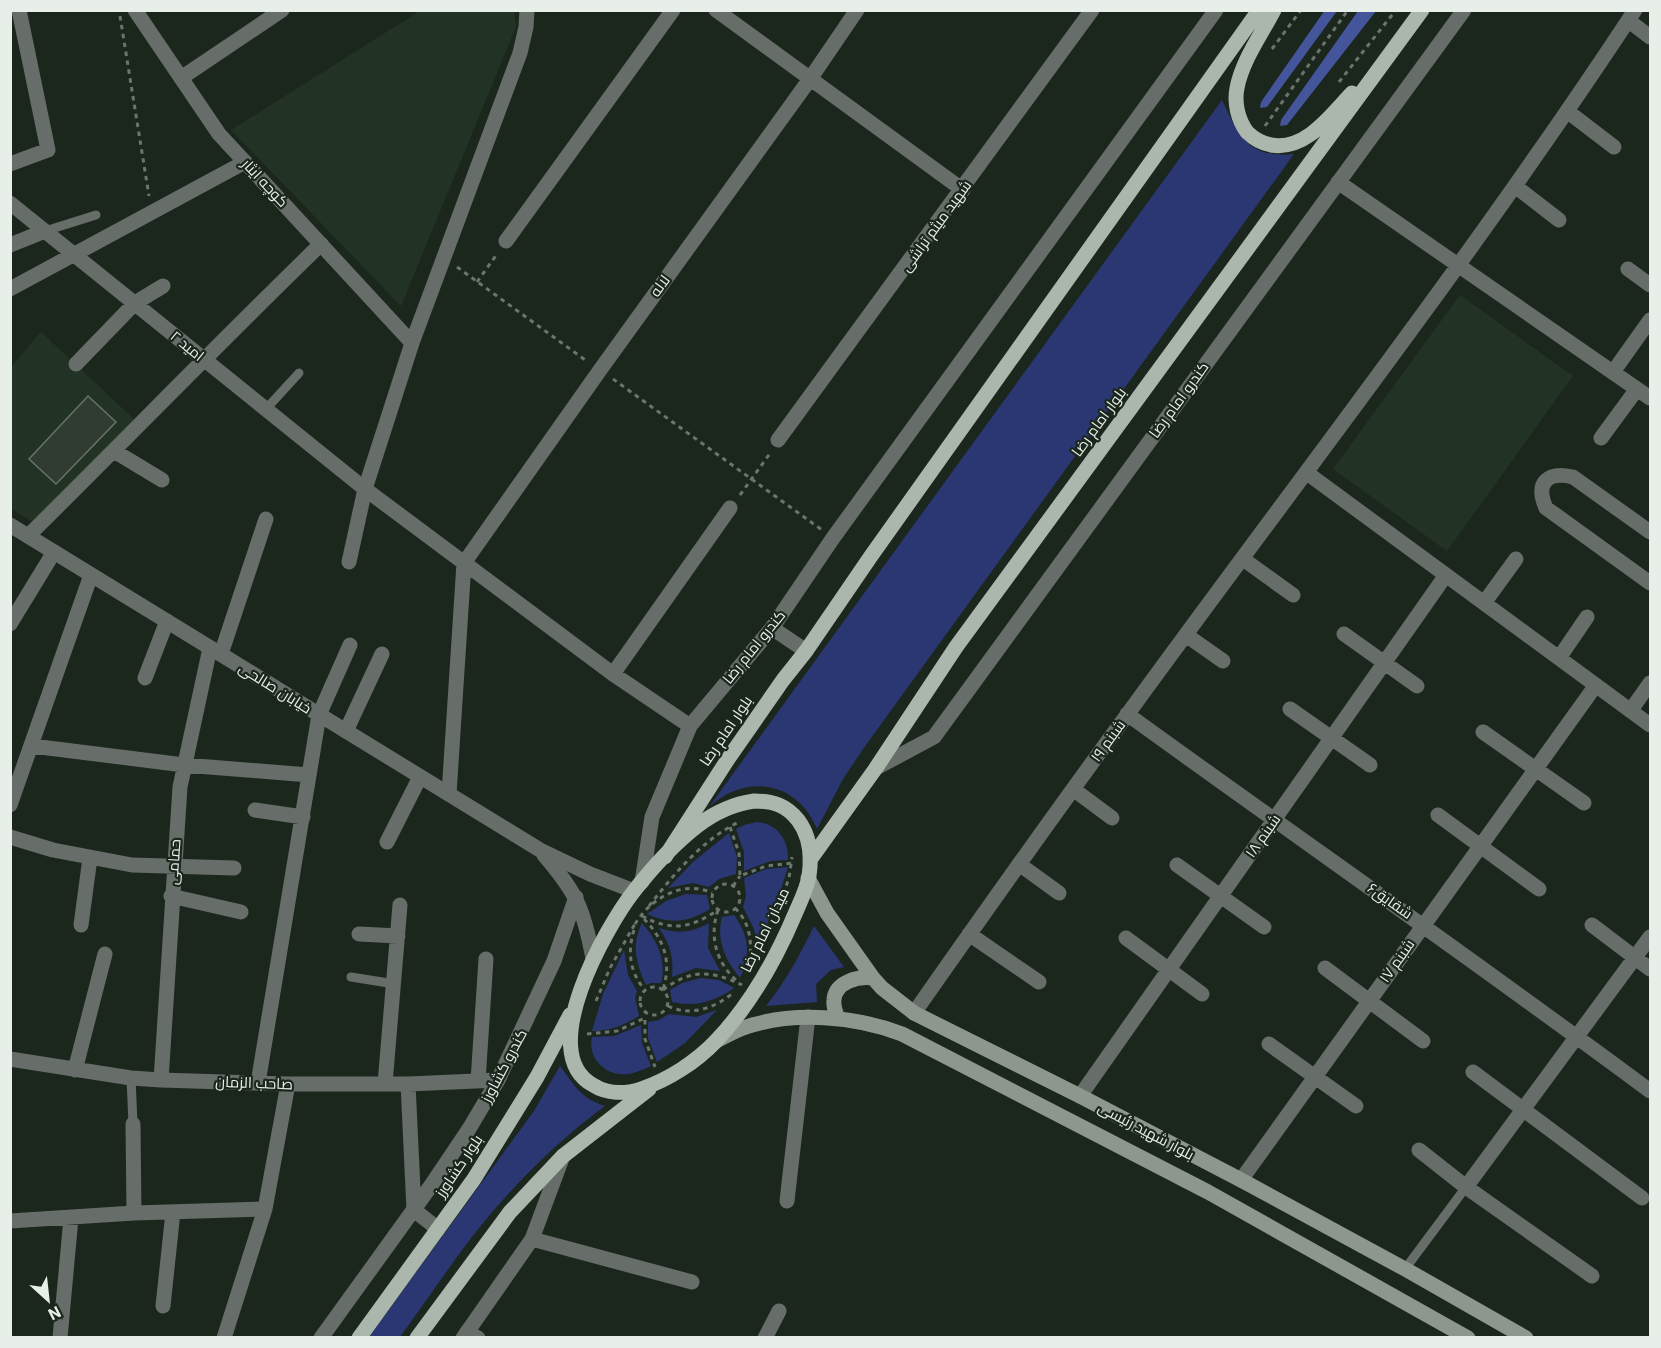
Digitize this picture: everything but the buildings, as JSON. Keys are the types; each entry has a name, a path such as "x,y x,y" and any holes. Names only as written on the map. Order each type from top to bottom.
{"main road":[{"name":"بلوار امام رضا","path":"665,857 728,759 783,680 806,651 1259,10"},
{"path":"1274,10 1239,77 1237,112 1246,130 1256,140 1282,145 1307,137 1320,127 1392,53"},
{"name":"بلوار امام رضا","path":"810,860 876,768 956,647 1422,10"},
{"name":"میدان امام رضا","path":"764,801 783,806 800,823 806,833 810,860 808,878 787,932 769,967 744,1006 717,1041 681,1069 655,1084 635,1090 614,1093 590,1084 581,1076 575,1066 570,1040 576,1004 593,959 638,886 693,830 712,816 741,803 764,801"},
{"name":"بلوار شهید رئیسی","path":"808,878 827,913 873,978 914,1013 1241,1180 1526,1338"},
{"path":"838,1019 834,1001 836,993 855,978 864,976 873,978"},
{"name":"بلوار کشاورز","path":"359,1338 474,1179 537,1077 576,1004"},
{"name":"بلوار شهید رئیسی","path":"717,1041 746,1027 796,1017 838,1019 870,1024 902,1034 1208,1192 1468,1338"},
{"path":"417,1338 510,1212 563,1156 655,1084"}],"street":[{"path":"10,164 48,150 19,10"},
{"name":"کوچه ایثار","path":"135,10 219,134 412,344"},
{"path":"181,78 282,10"},
{"path":"349,562 364,489 412,344 520,53 526,27 526,10"},
{"path":"506,241 673,10"},
{"path":"716,10 963,190"},
{"name":"لاله","path":"464,563 857,10"},
{"name":"شهید میثم تراشی","path":"778,440 963,190 1092,10"},
{"name":"کندرو امام رضا","path":"638,886 652,817 690,726 772,628 833,538 1216,10"},
{"name":"کندرو امام رضا","path":"876,768 934,737 1464,10"},
{"path":"1632,16 1650,37"},
{"name":"شبنم ۱۹","path":"914,1013 1127,714 1458,266 1632,16"},
{"path":"1568,111 1614,147"},
{"path":"10,289 245,162"},
{"path":"1338,182 1650,398"},
{"path":"1515,186 1559,220"},
{"name":"امید ۲","path":"10,203 364,489 613,674 690,726"},
{"path":"10,245 45,231"},
{"path":"28,536 114,452 203,359 321,244"},
{"path":"1628,269 1650,285"},
{"path":"76,364 135,303 163,286"},
{"path":"1613,372 1650,320"},
{"path":"1601,438 1637,388"},
{"path":"114,452 162,480"},
{"path":"1307,473 1650,725"},
{"path":"1650,532 1573,477 1560,474 1549,479 1542,486 1541,495 1546,508 1650,583"},
{"path":"613,674 730,508"},
{"name":"حمامی","path":"161,1080 171,896 180,787 184,765 215,651 266,519"},
{"name":"خیابان صالحی","path":"10,525 540,850"},
{"path":"10,624 54,552"},
{"path":"1243,559 1293,595"},
{"path":"1484,603 1515,559"},
{"path":"449,794 464,563"},
{"path":"10,805 91,574"},
{"name":"شبنم ۱۸","path":"1080,1096 1446,575"},
{"path":"1559,658 1587,617"},
{"path":"145,678 167,621"},
{"path":"772,628 806,651"},
{"path":"1344,634 1417,686"},
{"path":"1186,635 1223,661"},
{"path":"258,1083 319,715 350,645"},
{"path":"346,731 382,654"},
{"path":"1631,710 1650,683"},
{"name":"شبنم ۱۷","path":"1241,1180 1596,685"},
{"path":"1290,709 1370,765"},
{"name":"شقایق۶","path":"1127,714 1274,821 1423,924 1650,1091"},
{"path":"1483,732 1584,803"},
{"path":"32,746 184,765 309,775"},
{"path":"387,842 420,777"},
{"path":"1073,789 1112,818"},
{"path":"255,810 303,817"},
{"path":"1438,815 1539,889"},
{"path":"10,837 90,858 132,865 234,867"},
{"path":"540,850 590,874 638,886"},
{"path":"540,850 576,897 585,918 593,959"},
{"path":"81,925 90,858"},
{"path":"1019,864 1059,893"},
{"path":"1177,865 1264,927"},
{"path":"171,896 241,912"},
{"name":"کندرو کشاورز","path":"321,1338 414,1210 469,1129 498,1080 554,961 576,897"},
{"path":"385,1084 400,904"},
{"path":"1592,925 1650,969"},
{"path":"359,934 398,936"},
{"path":"969,934 1039,982"},
{"path":"1466,1187 1650,937"},
{"path":"1126,938 1202,994"},
{"path":"75,1070 105,954"},
{"path":"478,1081 486,959"},
{"path":"1325,969 1423,1041"},
{"path":"787,1200 808,1017"},
{"path":"1269,1044 1356,1106"},
{"name":"صاحب الزمان","path":"10,1059 131,1078 161,1080 288,1084 408,1084 498,1080"},
{"path":"1473,1072 1642,1198"},
{"path":"224,1338 265,1209 288,1084"},
{"path":"408,1084 414,1210 438,1229"},
{"path":"133,1124 134,1213"},
{"path":"1419,1150 1466,1187 1592,1276"},
{"path":"469,1336 532,1239 563,1156"},
{"path":"10,1221 134,1213 265,1209"},
{"path":"163,1306 173,1212"},
{"path":"60,1338 71,1218"},
{"path":"532,1239 692,1282"},
{"path":"765,1338 779,1311"}],"lane":[{"path":"45,231 96,215"},
{"path":"266,410 299,373"},
{"path":"351,977 395,984"},
{"path":"131,1078 133,1124"},
{"path":"1405,1269 1466,1187"}],"path":[{"path":"119,10 152,213"},
{"path":"1266,57 1301,10"},
{"path":"1260,132 1348,10"},
{"path":"1334,88 1396,10"},
{"path":"477,282 506,241"},
{"path":"444,257 833,538"},
{"path":"730,508 778,440"},
{"path":"593,1008 610,968 636,922 648,906 697,852 730,827 745,820"},
{"path":"730,827 739,853 740,876"},
{"path":"774,919 792,863 793,848"},
{"path":"733,886 740,876 766,866 792,863"},
{"path":"720,885 733,886 740,897 735,908 725,912 718,910 711,901 712,893 720,885"},
{"path":"648,906 666,894 687,889 712,893"},
{"path":"735,908 744,921 751,939 749,967"},
{"path":"641,916 657,923 678,927 698,922 718,910"},
{"path":"718,910 713,931 718,954 729,973 741,982"},
{"path":"641,916 656,933 663,946 667,967 663,990"},
{"path":"636,922 630,943 631,964 639,983 645,990"},
{"path":"746,974 755,958"},
{"path":"663,990 682,977 702,973 741,982"},
{"path":"726,1004 741,982"},
{"path":"653,987 663,990 668,996 668,1006 659,1015 647,1013 642,1009 640,999 645,990 653,987"},
{"path":"668,1006 682,1010 701,1010 719,1003 734,992"},
{"path":"647,1013 645,1018 646,1046 655,1067 658,1065"},
{"path":"588,1026 587,1036 617,1031 645,1018"}],"shaded area":[{"path":"1325,10 1337,11 1267,107 1260,108 1261,102"},
{"path":"420,11 514,11 516,27 401,306 231,130"},
{"path":"1358,11 1376,11 1287,125 1280,126 1281,120"},
{"path":"1222,100 1234,125 1248,143 1256,149 1266,153 1294,154 863,749 843,779 817,829 808,813 797,801 784,792 769,787 754,786 739,789 723,796 709,807"},
{"path":"1460,295 1573,376 1447,551 1333,469"},
{"path":"41,332 135,420 35,523 11,509 11,367"},
{"path":"756,822 776,829 784,839 788,860 771,861 744,871 744,852 736,829"},
{"path":"729,833 737,857 736,874 719,879 709,887 693,883 668,888 694,861"},
{"path":"788,867 777,902 757,948 754,929 743,907 746,896 744,878 766,869"},
{"path":"686,894 707,895 710,909 695,917 672,921 647,914 666,901"},
{"path":"734,915 743,930 747,945 746,961 740,978 726,957 720,934 722,917"},
{"path":"642,923 652,936 662,958 661,983 646,985 640,969 636,947"},
{"path":"709,923 708,948 720,971 696,968 672,977 670,951 659,928 684,931 697,929"},
{"path":"814,926 844,967 831,970 816,984 817,1002 766,1006 792,967"},
{"path":"624,950 628,975 637,991 635,998 639,1016 617,1027 592,1031 603,994"},
{"path":"701,978 719,980 734,988 719,997 704,1002 689,1004 672,1002 670,990 682,983"},
{"path":"717,1010 685,1043 657,1062 648,1038 648,1022 659,1020 669,1014 696,1017"},
{"path":"641,1025 642,1043 651,1066 634,1073 620,1074 613,1073 600,1065 591,1045 592,1037 614,1036"},
{"path":"560,1066 584,1095 605,1106 551,1151 501,1202 461,1251 400,1337 369,1337 534,1111"}]}
